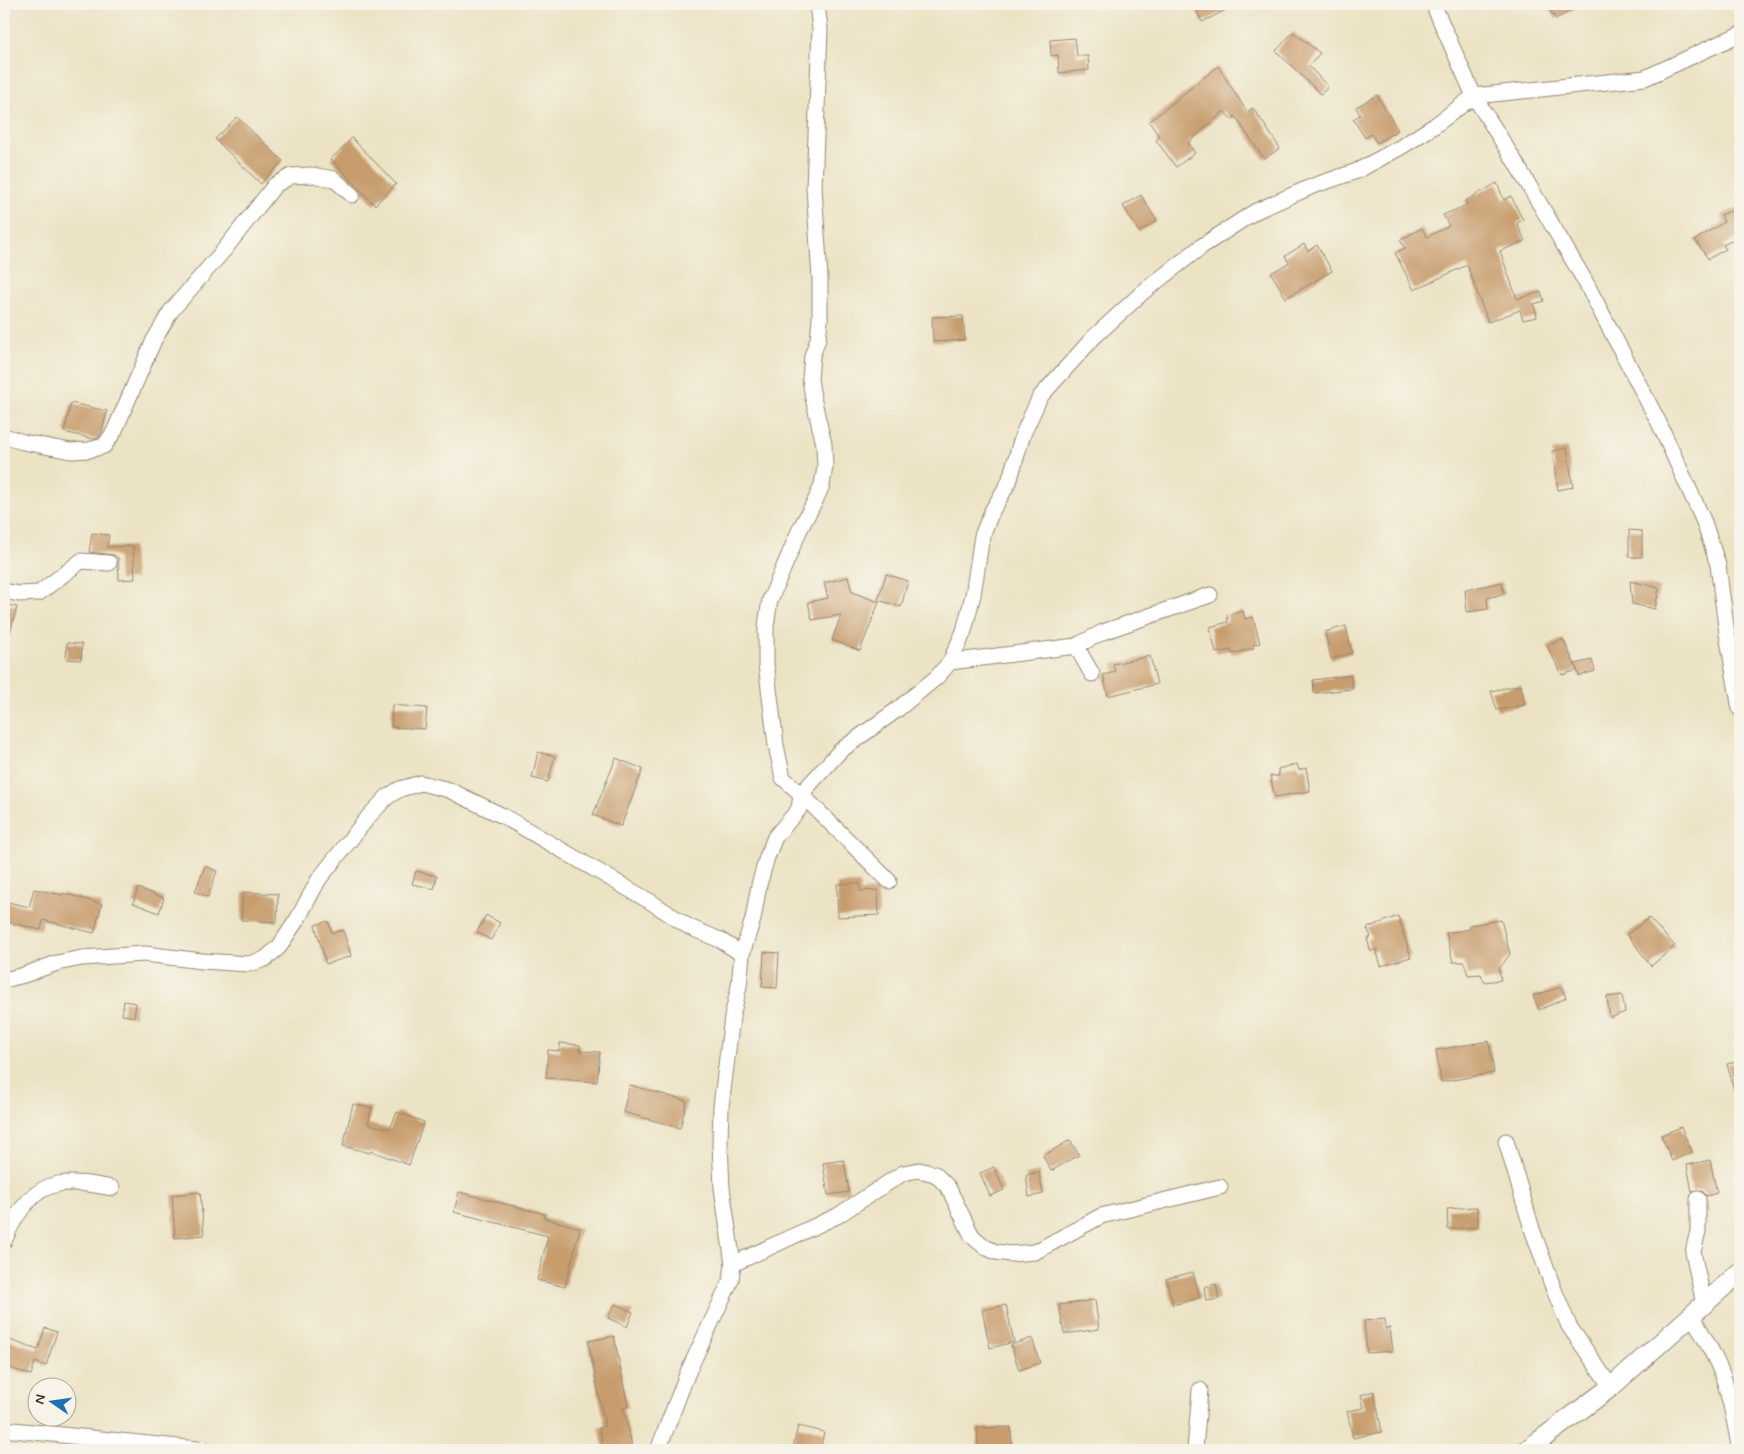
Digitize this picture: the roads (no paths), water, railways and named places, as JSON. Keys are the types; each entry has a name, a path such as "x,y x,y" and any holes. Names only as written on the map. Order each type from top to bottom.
{"main road":[{"path":"1528,1450 1611,1387 1740,1272"}],"street":[{"path":"817,4 820,30 814,188 820,278 820,320 818,339 812,356 810,379 824,444 825,467 822,485 800,529 770,600 766,626 766,664 776,745 783,778 889,881"},
{"path":"1433,4 1474,96 1585,281 1659,423 1704,522 1718,565 1727,634 1740,709"},
{"path":"658,1450 688,1372 731,1280 733,1264 722,1188 721,1107 742,954 753,919 767,857 775,837 799,809 801,794 840,751 898,709 937,677 950,662 964,631 973,595 982,536 992,511 1010,482 1022,434 1040,397 1094,337 1143,292 1202,246 1256,211 1313,186 1357,171 1401,147 1434,126 1474,96 1645,78 1740,34"},
{"path":"4,436 23,442 72,451 89,450 104,446 114,432 154,340 171,311 224,250 275,185 291,176 311,176 334,180 352,195"},
{"path":"4,591 19,594 39,593 81,561 109,562"},
{"path":"950,662 1076,646 1103,632 1210,595"},
{"path":"1076,646 1092,674"},
{"path":"4,980 57,963 82,958 145,954 202,962 249,964 265,959 279,947 298,918 319,879 369,816 387,797 400,789 421,783 449,790 503,816 651,902 689,927 720,940 742,954"},
{"path":"1506,1141 1532,1229 1554,1290 1570,1326 1611,1387"},
{"path":"733,1264 836,1216 903,1173 919,1170 935,1174 948,1187 972,1236 985,1247 996,1252 1010,1254 1036,1252 1101,1216 1220,1187"},
{"path":"4,1241 23,1205 39,1192 57,1184 82,1183 112,1188"},
{"path":"1698,1199 1698,1231 1693,1252 1698,1310 1722,1375 1733,1414 1740,1450"},
{"path":"1195,1450 1200,1390"},
{"path":"4,1429 207,1450"}]}
